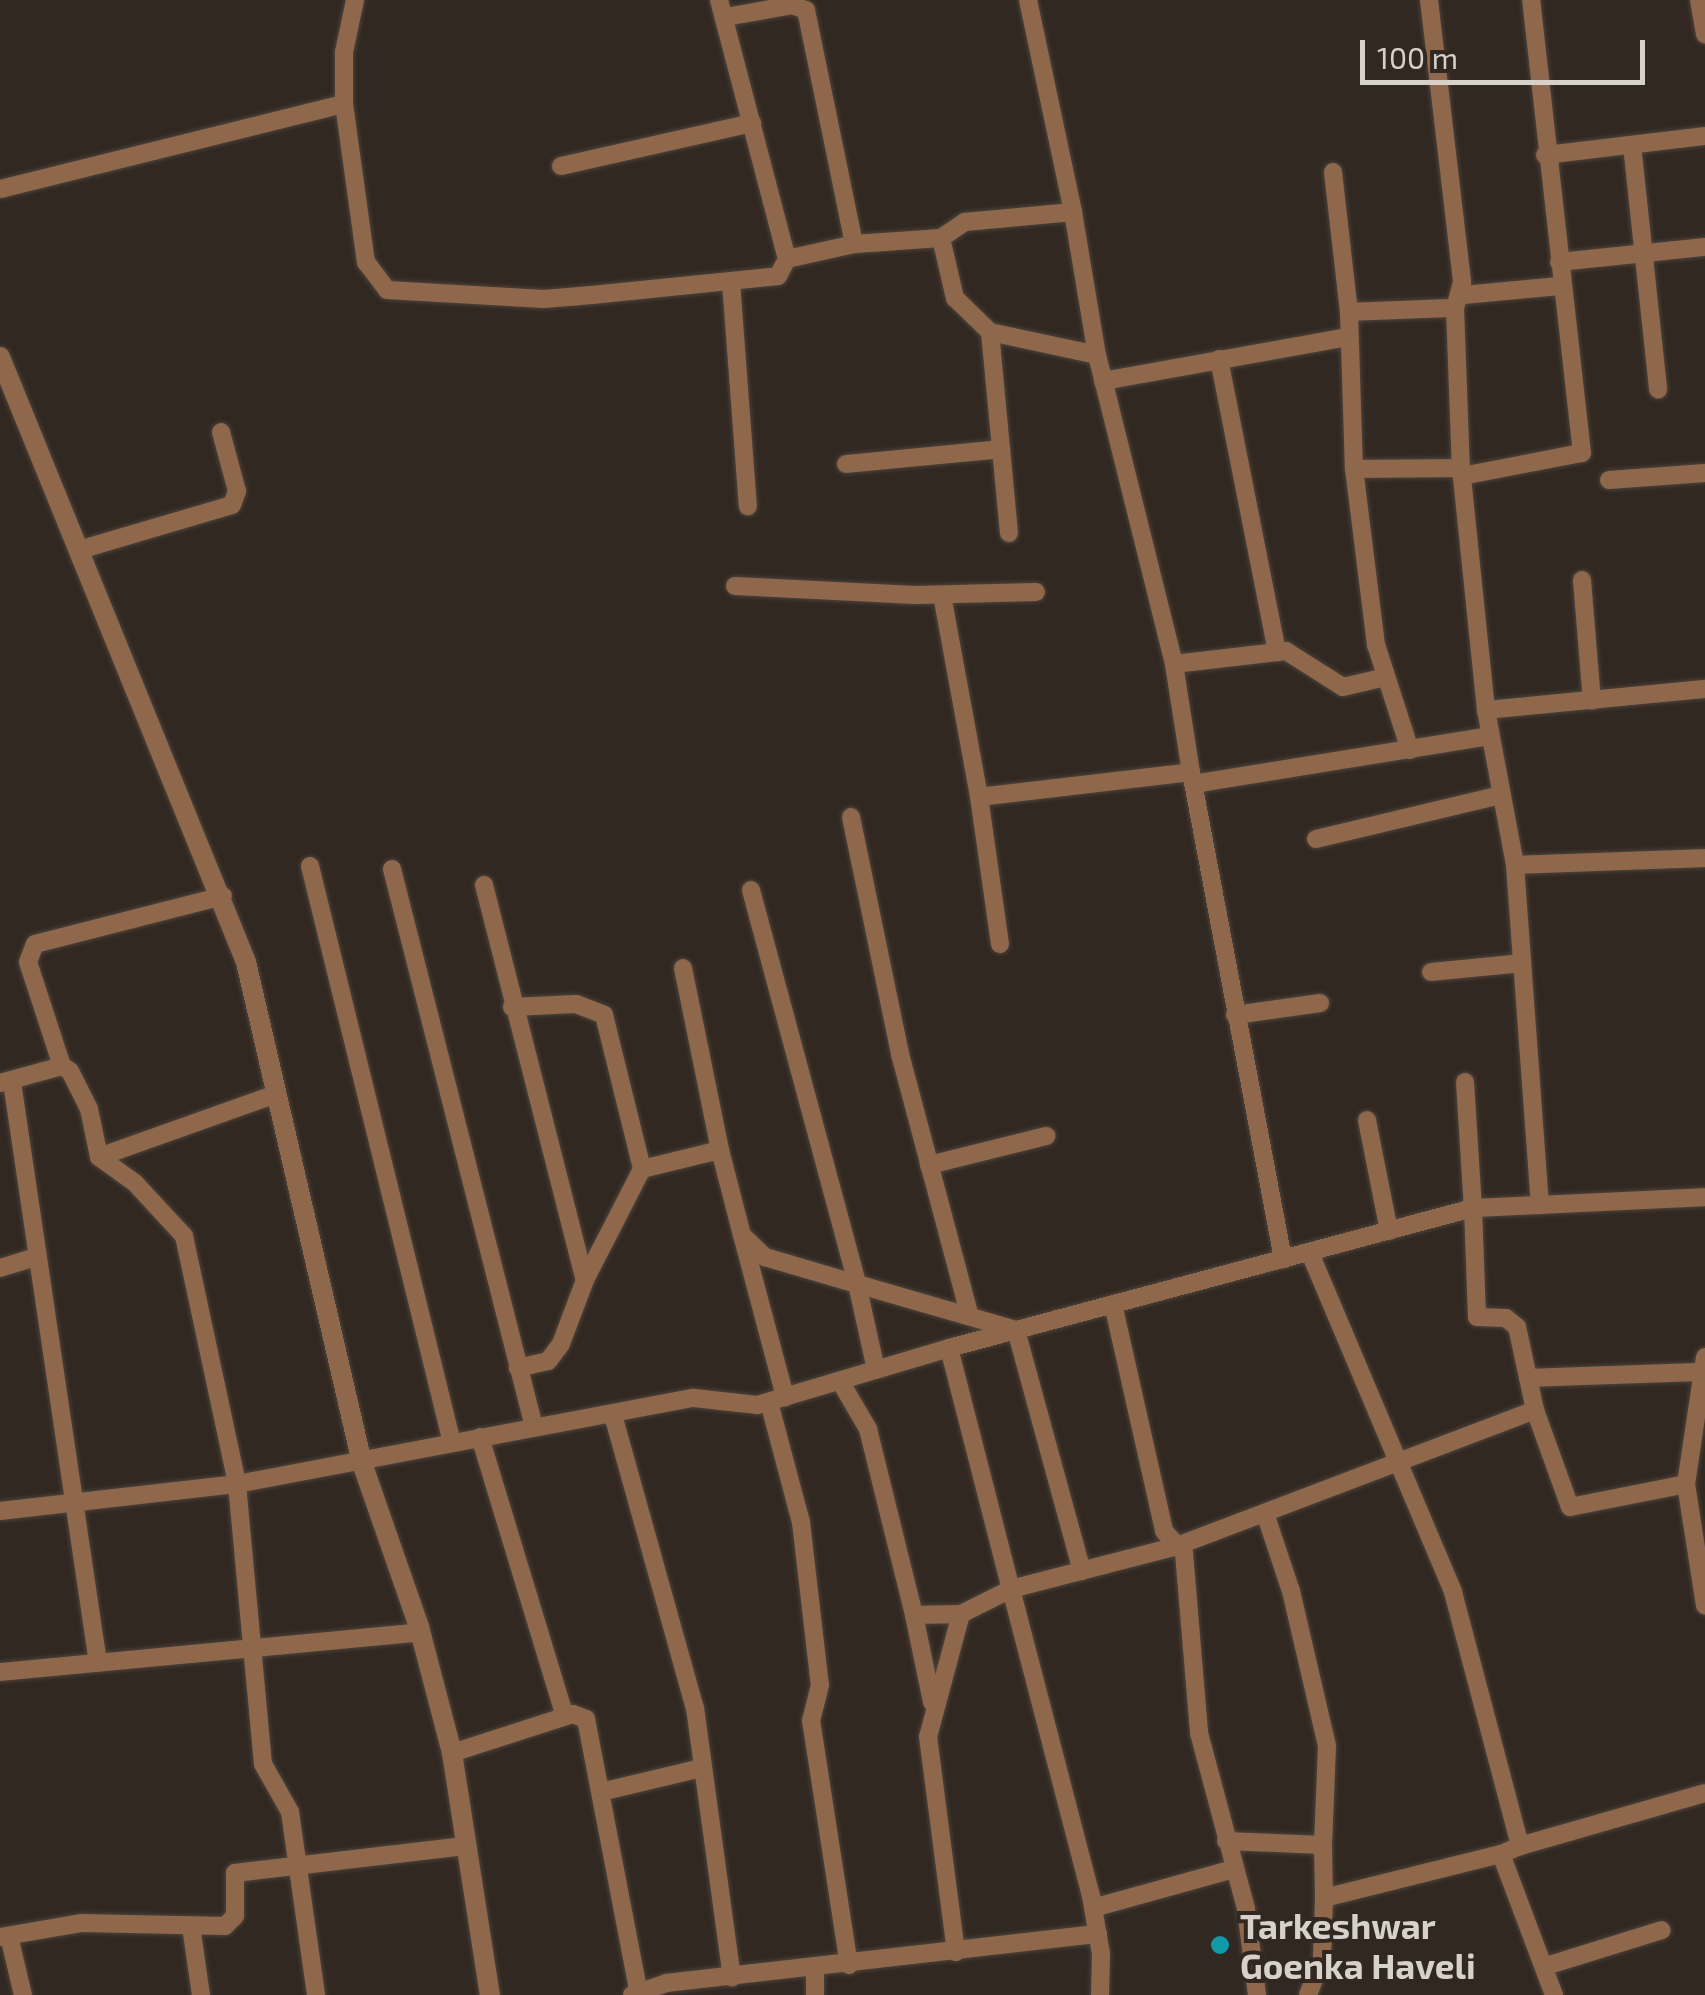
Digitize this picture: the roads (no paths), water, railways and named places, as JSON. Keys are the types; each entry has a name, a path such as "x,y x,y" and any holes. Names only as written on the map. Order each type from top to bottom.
{"street":[{"path":"355,0 344,52 344,104 366,262 377,285 388,290 544,299 778,276 787,259 722,9 792,4 806,10 854,244"},
{"path":"1028,0 1073,212 1102,381 1174,664 1235,1015 1284,1259"},
{"path":"1430,0 1459,302 1461,472 1489,736 1515,865 1540,1204"},
{"path":"1354,469 1461,472 1581,456 1531,0"},
{"path":"1700,0 1705,34"},
{"path":"0,189 344,104"},
{"path":"561,166 752,124"},
{"path":"1545,155 1705,136"},
{"path":"1632,145 1658,390"},
{"path":"1333,172 1348,312 1354,469 1366,592 1386,677 1410,750"},
{"path":"787,259 854,244 941,238 966,222 1073,212"},
{"path":"941,238 955,298 990,332 1097,355"},
{"path":"1559,262 1705,247"},
{"path":"731,282 748,506"},
{"path":"1348,312 1459,302 1560,286"},
{"path":"990,332 1008,533"},
{"path":"1102,381 1348,337"},
{"path":"0,356 223,896 276,1094 362,1463 420,1632 452,1754 490,1995"},
{"path":"1219,359 1277,652"},
{"path":"80,550 232,505 238,491 222,432"},
{"path":"846,464 1001,449"},
{"path":"1609,480 1705,474"},
{"path":"1582,580 1592,701"},
{"path":"736,586 942,595 1036,592"},
{"path":"942,595 979,797 1000,944"},
{"path":"1174,664 1291,652 1342,688 1386,677"},
{"path":"1486,710 1705,689"},
{"path":"979,797 1192,778 1489,736"},
{"path":"1316,839 1501,795"},
{"path":"851,817 929,1166 969,1314"},
{"path":"1515,865 1705,858"},
{"path":"310,866 452,1443"},
{"path":"392,869 534,1428"},
{"path":"484,885 584,1280"},
{"path":"750,890 857,1284 876,1370"},
{"path":"223,896 36,944 28,962 62,1066 89,1110 100,1157 135,1183 184,1236 237,1484 248,1647 263,1764 290,1812 316,1995"},
{"path":"1431,972 1522,963"},
{"path":"683,968 801,1522 820,1685 810,1720 832,1826 849,1965"},
{"path":"1235,1015 1320,1002"},
{"path":"512,1007 576,1004 604,1015 642,1168 584,1280 561,1344 548,1361 518,1368"},
{"path":"62,1066 6,1082 76,1500 98,1663"},
{"path":"1464,1082 1477,1317 1506,1318 1517,1327 1535,1410 1570,1507 1686,1484"},
{"path":"100,1157 276,1094"},
{"path":"1367,1120 1389,1231"},
{"path":"929,1166 1046,1136"},
{"path":"642,1168 720,1150"},
{"path":"0,1511 237,1484 694,1398 777,1399 949,1348 1473,1208 1705,1196"},
{"path":"742,1235 765,1257 1016,1330"},
{"path":"1310,1253 1453,1592 1520,1846"},
{"path":"0,1268 34,1257"},
{"path":"1113,1304 1164,1531 1184,1553 1199,1733 1234,1869 1257,1995"},
{"path":"1016,1330 1082,1571"},
{"path":"949,1348 1093,1908 1100,1995"},
{"path":"1528,1378 1704,1365 1686,1484 1705,1606"},
{"path":"840,1381 868,1430 934,1707"},
{"path":"914,1615 961,1614 1011,1589 1178,1546 1535,1410"},
{"path":"612,1415 670,1600 702,1768 732,1977"},
{"path":"480,1437 565,1716"},
{"path":"1265,1513 1291,1590 1327,1746 1322,1959 1308,1995"},
{"path":"956,1952 928,1737 961,1614"},
{"path":"0,1672 420,1632"},
{"path":"452,1754 565,1716 586,1719 635,1994 666,1983 1098,1934"},
{"path":"601,1792 702,1768"},
{"path":"1324,1898 1501,1854 1705,1794"},
{"path":"1226,1841 1323,1846"},
{"path":"23,1995 4,1936 82,1922 231,1924 235,1873 466,1846"},
{"path":"1501,1854 1554,1995"},
{"path":"1093,1908 1234,1869"},
{"path":"192,1926 200,1995"},
{"path":"1546,1966 1662,1930"},
{"path":"814,1995 815,1969"}],"place":[{"name":"Tarkeshwar Goenka Haveli","path":"1220,1945"}]}
